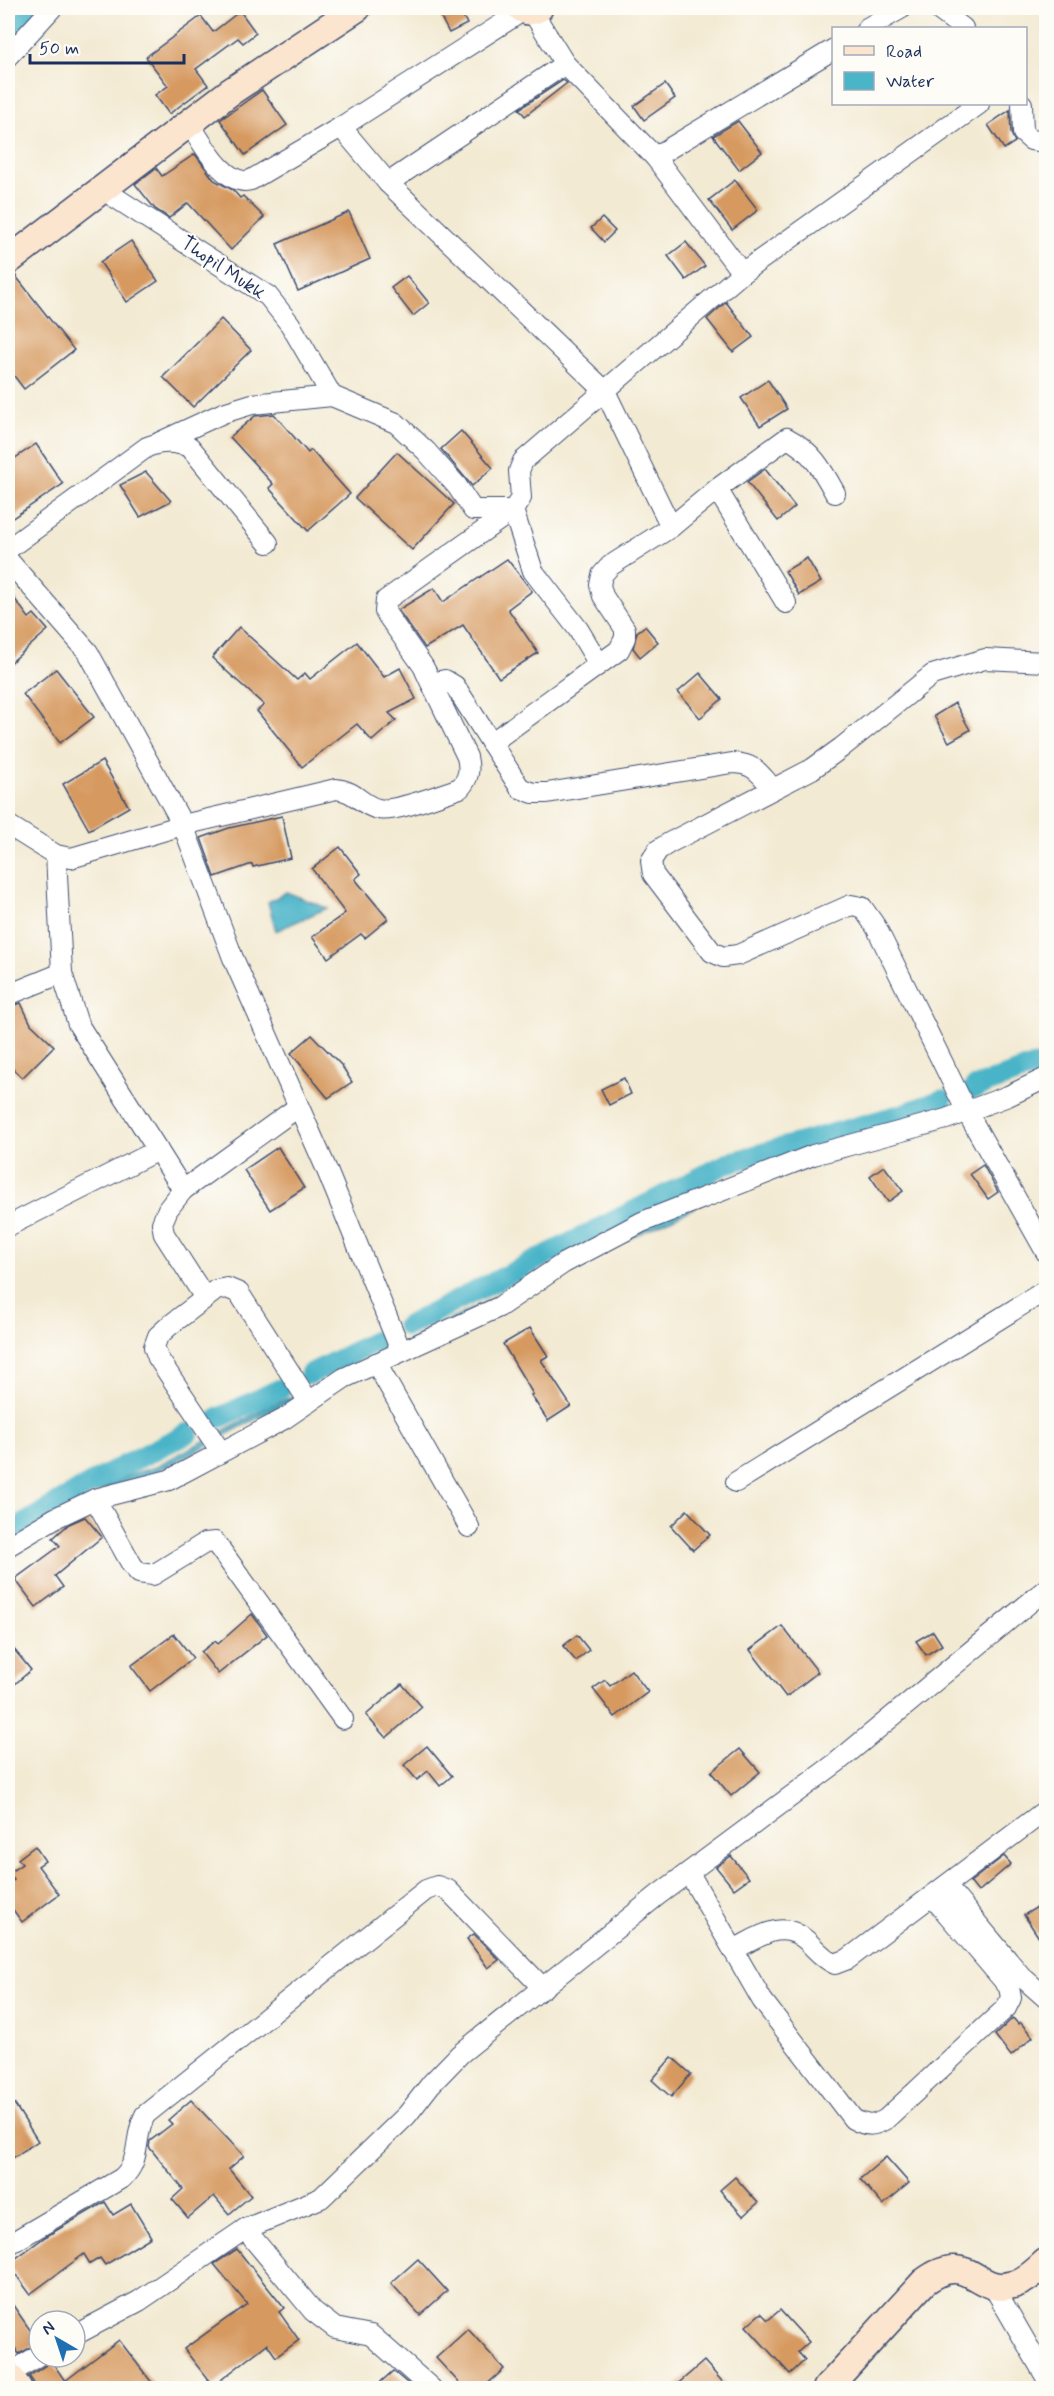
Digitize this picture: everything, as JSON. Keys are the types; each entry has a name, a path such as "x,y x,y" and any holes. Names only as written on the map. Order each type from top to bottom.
{"street":[{"path":"8,56 52,8"},
{"path":"8,261 230,92 357,8"},
{"path":"869,27 902,8"},
{"path":"936,8 962,27"},
{"path":"189,123 221,168 231,178 243,183 341,127 529,9 565,64 656,157 742,273"},
{"path":"656,157 832,50"},
{"path":"388,183 565,64"},
{"path":"771,788 754,767 743,763 547,794 533,793 520,788 455,686 445,680 431,682 423,666 385,612 386,600 513,510 521,498 519,471 523,461 742,273 978,105"},
{"path":"1022,105 1023,133 1031,140 1047,142"},
{"path":"341,127 388,183 605,391 671,527"},
{"name":"Thopil Mukk","path":"102,189 268,296 290,324 332,396"},
{"path":"8,549 147,447 223,413 252,404 332,396 396,423 426,451 457,486 473,510 513,510"},
{"path":"491,743 618,650 626,638 625,628 603,596 600,585 602,575 610,566 671,527 717,489 787,438 802,446 816,459 835,493"},
{"path":"160,442 174,442 190,447 268,543"},
{"path":"717,489 786,603"},
{"path":"513,510 532,571 578,629 599,664"},
{"path":"8,560 88,652 183,825 233,958 326,1168 401,1351"},
{"path":"1047,662 985,659 932,675 812,769 771,788 658,850 651,861 653,874 712,952 723,957 738,955 851,905 862,907 876,927 967,1112 1047,1252"},
{"path":"8,825 56,855 71,858 183,825 336,789 348,790 370,806 390,810 460,788 467,780 469,769 467,757 423,666"},
{"path":"56,855 62,973 78,1024 183,1190"},
{"path":"8,995 62,973"},
{"path":"8,1546 55,1518 95,1499 169,1480 284,1419 344,1378 499,1307 564,1263 642,1222 813,1155 967,1112 1047,1078"},
{"path":"205,1298 164,1234 162,1223 168,1209 183,1190 298,1107"},
{"path":"8,1226 158,1150"},
{"path":"221,1452 158,1358 154,1347 158,1336 216,1290 227,1288 239,1293 309,1402"},
{"path":"736,1482 1047,1290"},
{"path":"376,1363 469,1527"},
{"path":"95,1499 132,1565 140,1573 153,1575 205,1543 215,1542 343,1719"},
{"path":"87,2329 138,2301 245,2229 321,2198 407,2115 431,2084 460,2054 658,1895 836,1762 1047,1589"},
{"path":"733,1950 781,1929 794,1930 825,1959 835,1964 848,1959 1047,1810"},
{"path":"689,1874 762,2000 853,2119 866,2126 878,2124 886,2119 1006,2008 1011,1998 1009,1987 939,1891"},
{"path":"8,2246 122,2178 131,2170 135,2159 138,2128 145,2115 426,1890 437,1886 448,1890 543,1988"},
{"path":"939,1891 1021,1976 1047,1998"},
{"path":"245,2229 313,2311 335,2328 371,2335 431,2388"},
{"path":"827,2388 924,2282 938,2271 954,2268 992,2284 1008,2287 1021,2282 1047,2262"},
{"path":"992,2284 1047,2377"},
{"path":"18,2388 8,2375 27,2363"}],"water":[{"path":"286,892 327,908 276,931 268,902"},
{"path":"942,1127 894,1144 733,1189 278,1407 147,1476 93,1494 133,1474 153,1468 270,1406 325,1383 599,1245 705,1196"}],"building":[{"path":"436,8 459,8 467,24 449,33"},
{"path":"240,11 256,33 243,43 238,38 196,69 208,85 169,114 155,95 168,86 146,57 201,16 213,32"},
{"path":"563,80 567,83 525,116 519,109"},
{"path":"665,84 675,98 644,120 634,106"},
{"path":"262,90 287,125 245,155 220,120"},
{"path":"1010,110 1011,133 1015,142 1004,149 988,125"},
{"path":"738,121 762,152 739,170 713,136"},
{"path":"195,154 214,180 233,190 240,198 243,196 264,217 231,250 188,203 169,218 155,209 135,184 156,168 162,176"},
{"path":"735,180 758,210 732,230 709,200"},
{"path":"349,212 370,259 298,291 277,244"},
{"path":"602,218 615,231 604,242 591,228"},
{"path":"131,241 158,281 127,302 100,262"},
{"path":"686,242 705,266 686,280 668,256"},
{"path":"15,275 74,350 24,389 8,368 8,276"},
{"path":"407,276 429,303 413,316 391,288"},
{"path":"726,302 753,337 733,352 707,319"},
{"path":"221,319 251,350 193,407 163,377"},
{"path":"768,380 787,409 760,426 741,398"},
{"path":"274,414 308,453 311,450 350,494 308,531 269,488 273,484 230,437 255,416"},
{"path":"461,431 493,468 472,486 441,449"},
{"path":"36,444 63,484 8,521 8,463"},
{"path":"397,452 454,504 412,550 355,498"},
{"path":"765,469 795,507 778,521 747,482"},
{"path":"146,472 171,501 140,517 120,485"},
{"path":"807,558 821,582 799,595 785,571"},
{"path":"507,559 532,591 508,609 538,653 499,678 463,625 425,648 398,610 434,588 443,602"},
{"path":"8,590 29,618 34,614 48,630 8,665"},
{"path":"645,626 658,642 640,657 633,648 637,632"},
{"path":"239,627 297,680 305,673 310,679 357,642 384,677 400,668 416,699 389,713 396,720 372,741 357,724 302,767 257,711 264,705 212,658"},
{"path":"56,669 94,717 60,743 23,694"},
{"path":"700,673 722,699 700,718 678,692"},
{"path":"955,703 970,730 949,742 934,716"},
{"path":"102,761 129,807 89,830 63,784"},
{"path":"282,816 291,858 253,867 252,864 215,877 201,838 229,828"},
{"path":"340,847 361,874 355,879 388,919 365,938 361,934 328,958 312,937 345,913 312,869"},
{"path":"21,1003 31,1024 54,1046 22,1078 8,1064 8,1007"},
{"path":"312,1035 342,1066 352,1082 328,1098 291,1053"},
{"path":"624,1078 631,1094 609,1105 601,1089"},
{"path":"278,1147 304,1188 270,1210 244,1170"},
{"path":"983,1165 998,1192 988,1199 970,1174"},
{"path":"884,1166 903,1191 888,1202 870,1176"},
{"path":"530,1328 548,1356 541,1360 571,1406 548,1421 503,1344"},
{"path":"687,1510 710,1535 693,1550 671,1526"},
{"path":"85,1517 102,1537 55,1576 63,1587 36,1607 15,1579 60,1546 53,1538 69,1524"},
{"path":"252,1614 267,1635 218,1674 201,1652 215,1641 218,1644"},
{"path":"782,1626 818,1672 786,1697 750,1650"},
{"path":"933,1631 942,1645 926,1655 916,1641"},
{"path":"174,1634 193,1658 150,1691 131,1666"},
{"path":"577,1635 589,1650 576,1661 563,1646"},
{"path":"8,1642 31,1670 15,1684 8,1675"},
{"path":"631,1670 648,1692 615,1717 593,1689 605,1680 610,1686"},
{"path":"402,1684 422,1707 386,1738 366,1715"},
{"path":"427,1746 452,1776 440,1786 428,1771 417,1780 404,1765"},
{"path":"740,1749 760,1772 731,1796 711,1772"},
{"path":"35,1846 45,1861 38,1866 59,1894 22,1922 8,1903 8,1884 14,1880 9,1873 22,1864 18,1859"},
{"path":"731,1856 749,1878 734,1889 716,1867"},
{"path":"1004,1856 1011,1864 978,1892 970,1882"},
{"path":"1047,1901 1047,1950 1024,1915"},
{"path":"474,1934 499,1960 488,1968 467,1939"},
{"path":"1013,2018 1018,2024 1020,2022 1033,2037 1011,2056 995,2035"},
{"path":"672,2057 691,2074 671,2097 652,2080"},
{"path":"8,2094 38,2141 8,2161"},
{"path":"191,2100 244,2156 229,2169 251,2196 229,2214 214,2196 188,2218 172,2199 183,2189 149,2147 150,2141 172,2124 168,2120"},
{"path":"886,2157 909,2183 883,2205 860,2179"},
{"path":"735,2177 758,2203 743,2216 720,2190"},
{"path":"105,2202 113,2215 131,2204 151,2237 105,2265 100,2258 90,2264 84,2254 30,2294 8,2264 45,2237"},
{"path":"237,2249 284,2308 279,2312 299,2340 276,2357 267,2344 213,2386 184,2349 247,2304 214,2264"},
{"path":"418,2259 447,2291 420,2315 391,2283"},
{"path":"8,2298 27,2326 27,2350 19,2354 8,2338"},
{"path":"780,2310 809,2342 798,2352 805,2360 790,2374 746,2326 761,2313 768,2320"},
{"path":"468,2329 504,2369 483,2388 464,2388 436,2358"},
{"path":"119,2340 156,2388 37,2388 29,2376 40,2369 57,2369 65,2381 81,2369 87,2369 87,2364"},
{"path":"704,2361 728,2388 673,2388"},
{"path":"393,2371 413,2388 374,2388"}],"waterway":[{"path":"8,39 35,8"},
{"path":"1035,1066 1046,1060"},
{"path":"974,1088 1035,1066"},
{"path":"407,1326 728,1163 906,1113 942,1100"},
{"path":"310,1374 376,1341"},
{"path":"219,1418 280,1389"},
{"path":"8,1535 96,1481 188,1433"}]}
